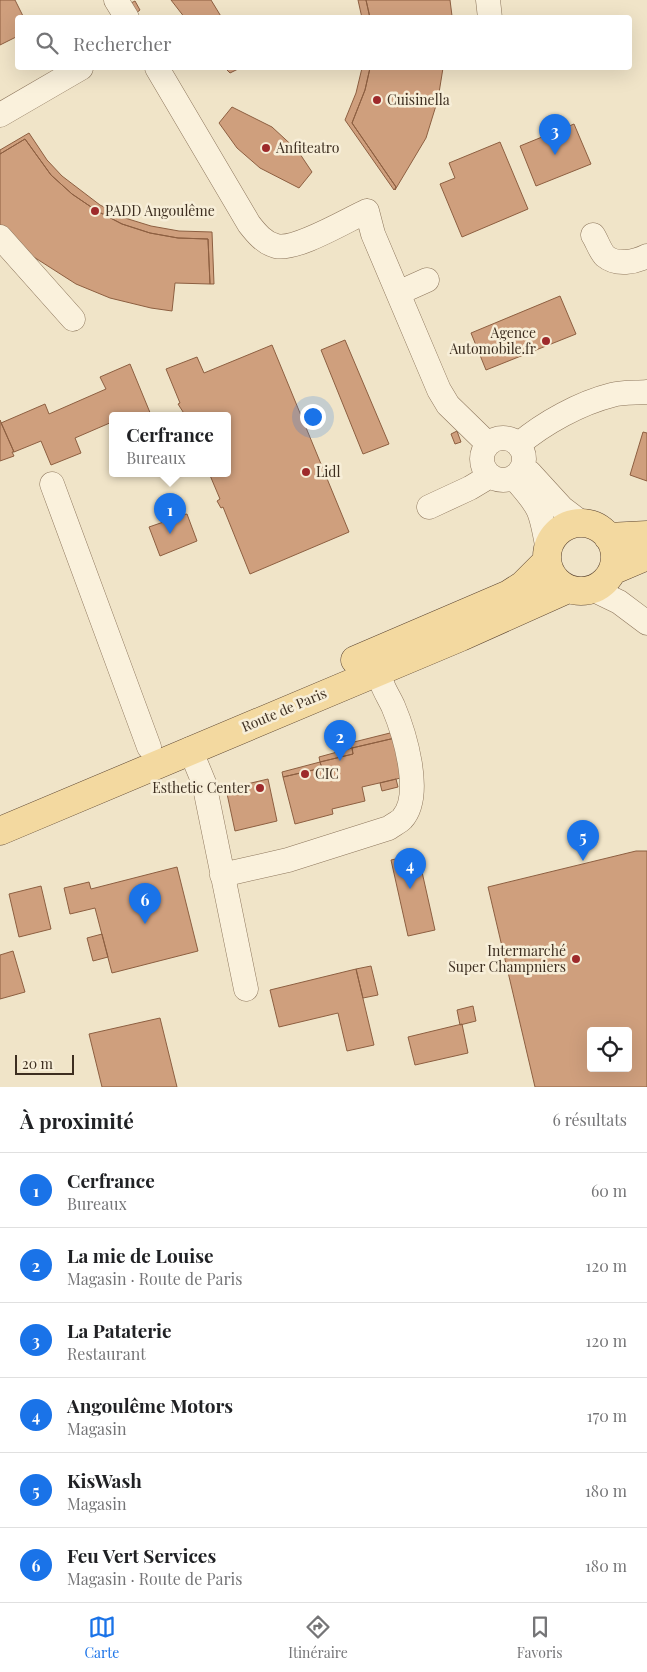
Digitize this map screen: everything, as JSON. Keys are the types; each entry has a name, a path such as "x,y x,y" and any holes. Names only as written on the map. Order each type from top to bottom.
{"main road":[{"path":"612,571 614,554 608,538 602,530 583,524 573,524 556,534 548,556 554,578 580,589 601,585 612,571 647,556"},
{"path":"608,538 647,535"},
{"name":"Route de Paris","path":"0,811 509,594 524,584 548,556"},
{"name":"Route de Paris","path":"0,831 190,749 580,589"}],"street":[{"path":"116,0 125,15"},
{"path":"488,0 490,15"},
{"path":"0,115 78,70"},
{"path":"157,70 249,224 266,242 277,246 292,245 367,211 385,228 412,286 456,393 482,438 484,450 482,464 490,476 502,480 519,462 538,428 558,417 612,395 647,392"},
{"path":"593,235 605,256 617,262 636,262 647,256"},
{"path":"0,238 73,319"},
{"path":"482,438 507,437 542,515 548,556"},
{"path":"519,462 562,508 583,524"},
{"path":"429,507 470,488 490,476"},
{"path":"52,484 149,747"},
{"path":"580,589 619,602 647,624"},
{"path":"222,875 288,860 389,828 402,818 412,793 411,772 395,713 380,678 381,670"},
{"path":"190,749 204,783 246,989"}],"building":[{"path":"0,0 15,0 22,15 15,15 15,38 0,45"},
{"path":"171,0 211,0 220,15 183,15"},
{"path":"358,0 366,0 369,15 361,15"},
{"path":"366,0 450,0 452,15 369,15"},
{"path":"135,1 140,10 135,14 129,4"},
{"path":"362,70 370,70 365,90 352,123 396,187 394,190 345,120 356,93"},
{"path":"370,70 443,70 438,99 426,138 395,190 396,187 352,123 365,90"},
{"name":"Anfiteatro","path":"232,107 272,127 298,151 312,172 299,188 260,168 237,148 219,123"},
{"path":"574,124 591,164 536,186 520,146"},
{"path":"29,133 47,160 62,176 100,205 125,218 151,226 179,231 212,232 214,284 210,284 208,239 178,238 150,233 122,224 97,211 72,194 51,175 25,139 0,154 0,150"},
{"path":"25,139 51,175 72,194 97,211 122,224 150,233 178,238 208,239 210,284 175,283 172,311 151,308 110,298 76,284 26,252 0,228 0,154"},
{"path":"500,142 528,209 462,237 440,184 455,178 449,163"},
{"path":"560,296 576,334 486,370 471,333"},
{"path":"345,340 389,444 363,454 321,350"},
{"path":"272,345 349,532 250,574 223,507 221,508 217,501 220,499 211,477 231,477 231,412 183,412 178,404 180,403 166,369 197,357 204,373"},
{"path":"130,364 150,412 109,412 109,423 75,438 81,453 51,465 41,441 14,452 1,423 45,404 49,414 106,389 100,377"},
{"path":"0,420 14,456 0,461"},
{"path":"457,431 461,442 455,444 451,434"},
{"path":"643,432 647,433 647,481 630,475"},
{"path":"180,512 181,515 187,514 197,541 160,556 149,527 175,518 174,515"},
{"path":"394,732 395,738 352,748 350,743"},
{"path":"395,738 405,777 362,787 365,801 332,809 333,814 295,824 283,777 322,768 320,762 353,754 352,748"},
{"path":"352,748 353,754 320,762 319,757"},
{"path":"320,762 322,768 283,777 282,772"},
{"path":"268,779 277,821 235,831 226,789"},
{"path":"396,779 398,787 382,791 380,783"},
{"name":"Intermarché Super Champniers","path":"636,851 647,851 647,1087 535,1087 488,887"},
{"path":"418,854 435,930 408,936 391,860"},
{"path":"177,867 198,951 112,973 95,908 70,914 64,888 89,882 91,889"},
{"path":"41,886 51,929 19,937 9,894"},
{"path":"102,934 108,957 93,961 87,938"},
{"path":"13,951 25,992 0,999 0,955"},
{"path":"371,966 378,995 363,998 356,969"},
{"path":"356,969 374,1045 347,1051 338,1013 279,1027 270,990"},
{"path":"473,1006 476,1021 460,1025 457,1010"},
{"path":"160,1018 177,1087 102,1087 89,1034"},
{"path":"462,1024 468,1053 415,1065 408,1037"}],"place":[{"name":"Cuisinella","path":"377,100"},
{"name":"Anfiteatro","path":"266,148"},
{"name":"La Pataterie","path":"555,155"},
{"name":"PADD Angoulême","path":"95,211"},
{"name":"Agence Automobile.fr","path":"546,341"},
{"name":"Lidl","path":"306,472"},
{"name":"Cerfrance","path":"170,534"},
{"name":"La mie de Louise","path":"340,761"},
{"name":"CIC","path":"305,774"},
{"name":"Esthetic Center","path":"260,788"},
{"name":"KisWash","path":"583,861"},
{"name":"Angoulême Motors","path":"410,889"},
{"name":"Feu Vert Services","path":"145,924"},
{"name":"Intermarché Super Champniers","path":"576,959"}]}
